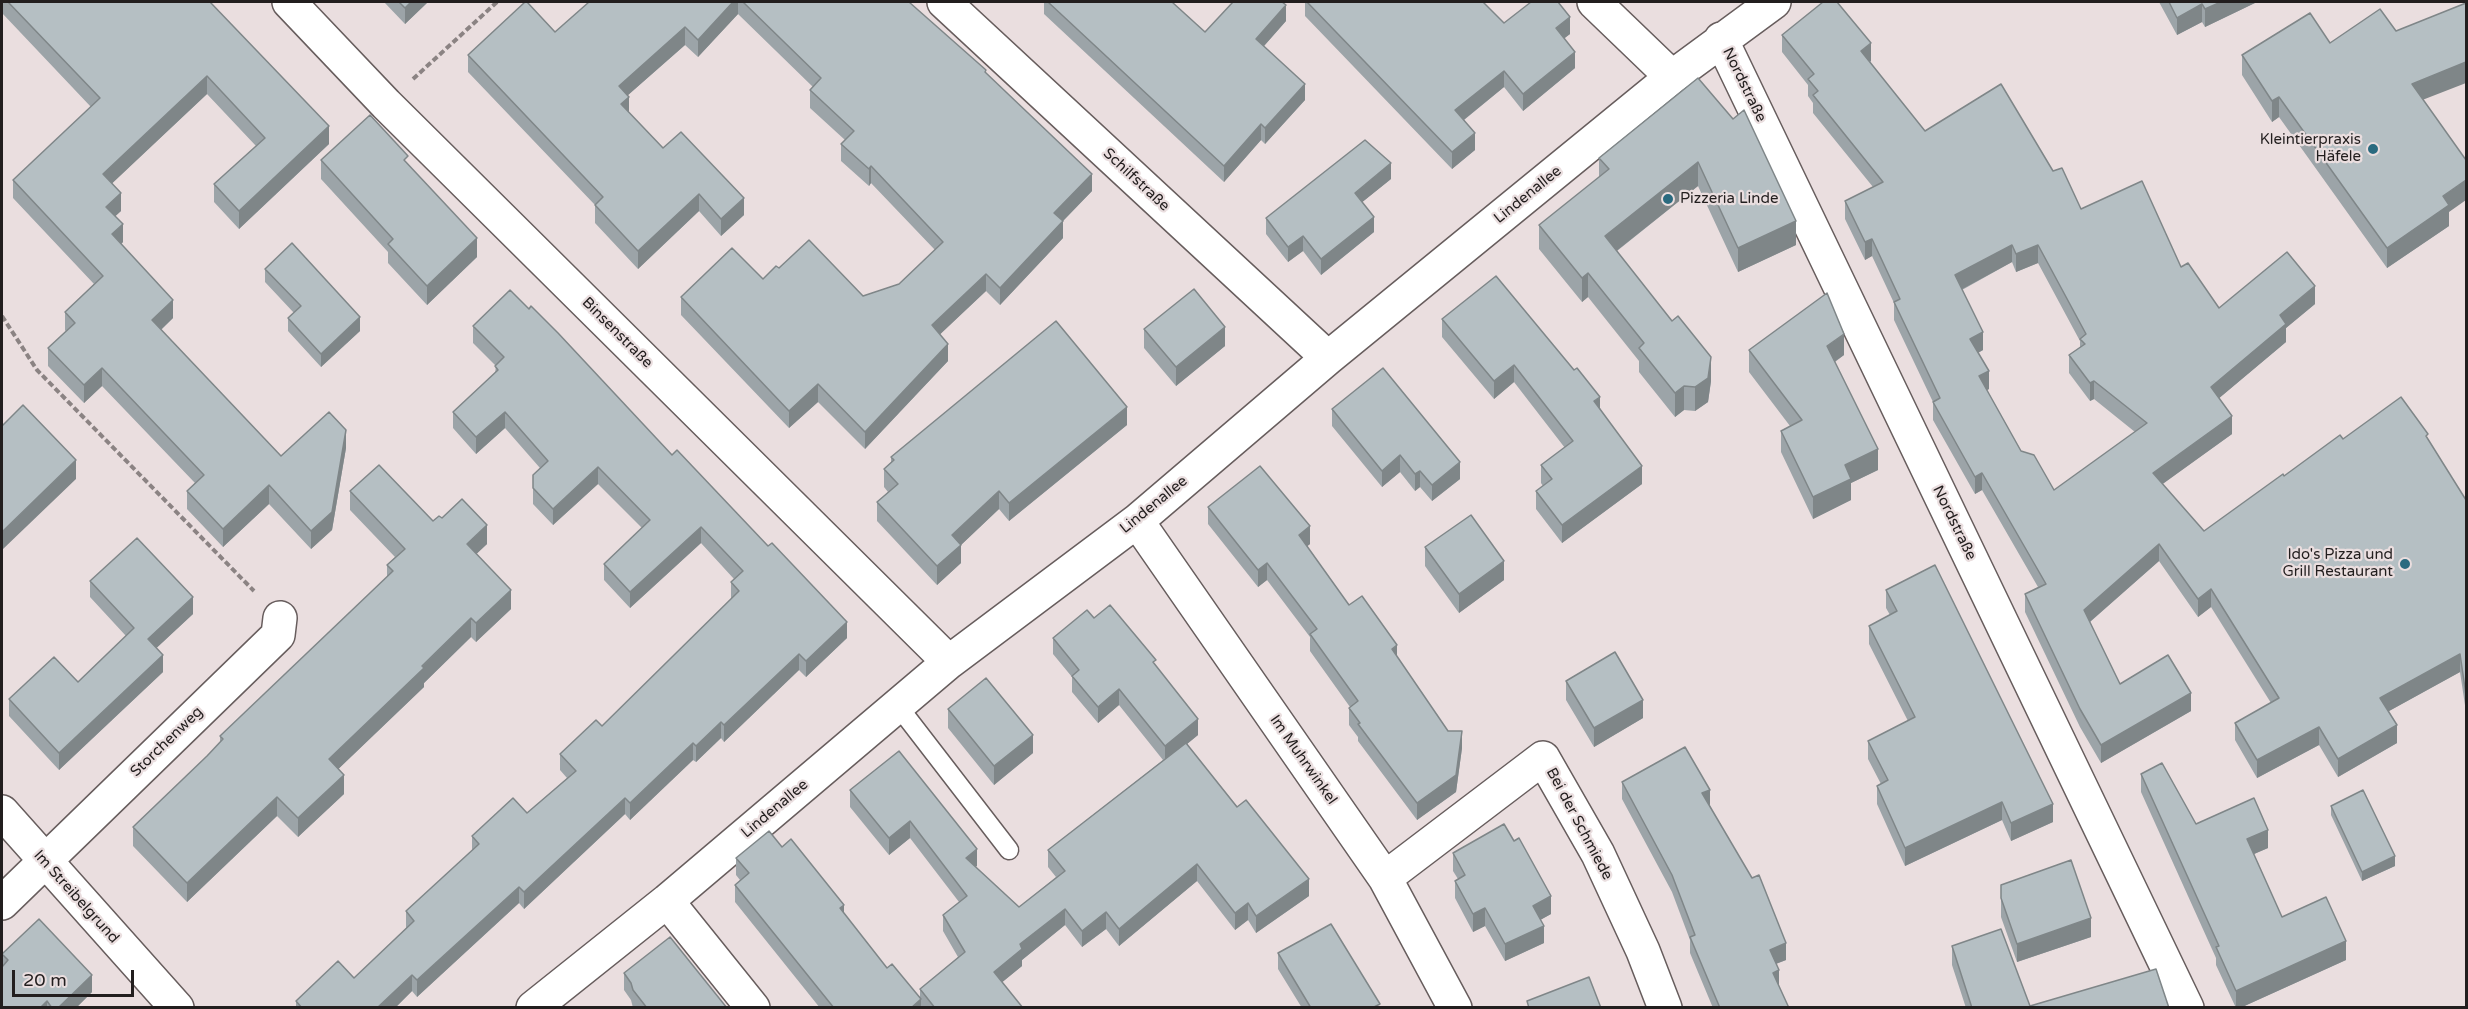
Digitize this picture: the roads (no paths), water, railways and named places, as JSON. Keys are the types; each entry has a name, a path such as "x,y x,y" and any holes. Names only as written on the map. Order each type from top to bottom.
{"street":[{"name":"Binsenstraße","path":"289,2 386,104 949,662"},
{"name":"Schilfstraße","path":"944,2 1328,358"},
{"path":"1594,2 1672,77"},
{"name":"Lindenallee","path":"533,1008 667,901 949,662 1137,520 1328,358 1672,77 1774,2"},
{"name":"Nordstraße","path":"1722,39 2187,1008"},
{"name":"Im Muhrwinkel","path":"1137,520 1385,878 1455,1008"},
{"name":"Storchenweg","path":"2,903 278,634 280,618"},
{"name":"Bei der Schmiede","path":"1385,878 1543,758 1598,854 1643,951 1665,1008"},
{"name":"Im Streibelgrund","path":"2,812 44,862 177,1008"},
{"path":"667,901 753,1008"}],"lane":[{"path":"898,706 1009,850"}],"place":[{"name":"Kleintierpraxis Häfele","path":"2373,149"},
{"name":"Pizzeria Linde","path":"1668,199"},
{"name":"Ido's Pizza und Grill Restaurant","path":"2405,564"}]}
